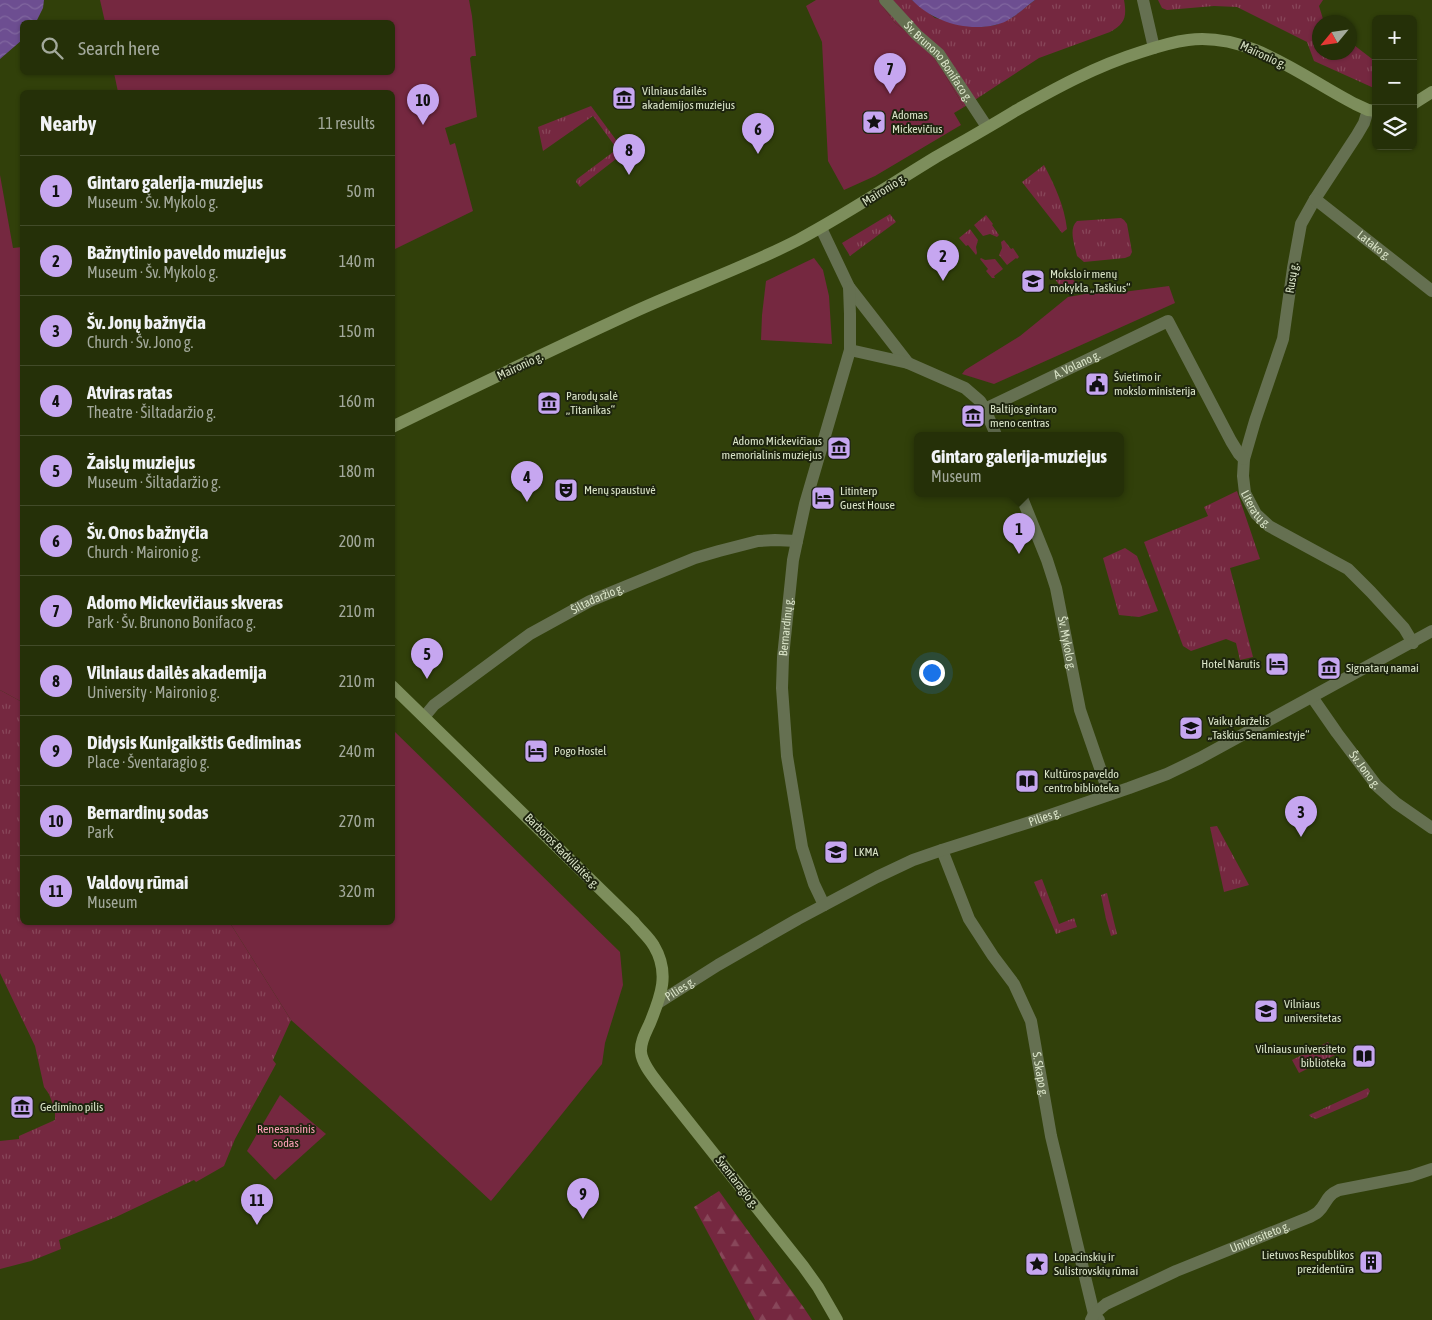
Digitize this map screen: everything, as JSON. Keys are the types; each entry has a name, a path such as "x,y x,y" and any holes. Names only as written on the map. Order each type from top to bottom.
{"main road":[{"name":"Maironio g.","path":"395,425 628,314 753,262 821,228 1045,93 1083,74 1154,48 1187,40 1216,39 1234,42 1276,59 1340,96 1372,110"},
{"path":"1417,101 1432,92"},
{"name":"Barboros Radvilaitės g.","path":"395,689 634,922 654,946 664,974 663,987 641,1044"},
{"name":"Šventaragio g.","path":"641,1044 641,1053 650,1072 803,1266 818,1287 837,1320"}],"street":[{"name":"Šv. Brunono Bonifaco g.","path":"885,0 917,35 938,54 987,127"},
{"path":"1143,0 1154,48"},
{"name":"Rusų g.","path":"1244,459 1283,339 1301,224 1372,110"},
{"name":"Latako g.","path":"1315,199 1432,291"},
{"path":"821,228 849,287 908,363"},
{"path":"849,287 850,350 908,363 965,388 986,409 995,432"},
{"name":"A. Volano g.","path":"986,409 1168,321 1235,448 1244,459"},
{"name":"Bernardinų g.","path":"824,905 808,870 802,847 787,756 783,716 783,657 793,560 805,504 850,350"},
{"name":"Literatų g.","path":"1244,459 1243,476 1245,492 1256,514 1269,526 1348,569 1404,628 1413,643"},
{"name":"Šv. Mykolo g.","path":"1022,497 1056,588 1080,710 1109,794"},
{"name":"Šiltadaržio g.","path":"424,717 434,705 530,634 590,601 695,558 719,551 758,541 797,541"},
{"name":"Pilies g.","path":"658,1003 718,965 824,905 912,860 1030,822 1167,774 1200,758 1432,631"},
{"name":"Šv. Jono g.","path":"1312,697 1337,734 1377,786 1396,803 1432,828"},
{"name":"S. Skapo g.","path":"942,850 969,919 1014,984 1031,1021 1051,1136 1095,1318"},
{"name":"Universiteto g.","path":"1095,1318 1106,1304 1176,1271 1310,1217 1318,1212 1332,1193 1411,1176 1430,1170"}],"green space":[{"path":"100,0 469,0 476,56 470,58 477,117 445,128 450,145 455,143 473,211 395,249 395,90 118,90 114,75 395,75 395,20 105,20"},
{"path":"816,0 878,0 895,23 923,45 938,63 964,107 954,113 961,125 875,176 844,190 828,161 822,42 806,6"},
{"path":"878,0 912,0 935,18 978,27 996,25 1013,17 1035,0 1124,0 1125,15 1122,23 1110,32 1039,58 964,107 938,63 923,45 895,23"},
{"path":"1158,0 1323,0 1319,6 1322,15 1312,15 1312,56 1307,42 1237,7 1214,6 1167,10 1162,8"},
{"path":"1357,47 1372,59 1372,87 1314,61 1357,60"},
{"path":"591,106 625,152 580,187 576,182 577,179 617,149 593,116 543,151 538,127"},
{"path":"1044,165 1064,212 1067,229 1062,233 1022,182"},
{"path":"0,175 13,248 20,247 20,701 0,690"},
{"path":"890,214 896,222 850,256 842,243"},
{"path":"986,215 999,235 997,237 990,234 983,236 974,225"},
{"path":"1121,218 1127,224 1132,252 1130,256 1084,262 1077,256 1073,228 1077,221"},
{"path":"970,229 978,240 976,255 959,238"},
{"path":"1004,240 1019,257 1007,265 999,255 1002,248 1001,242"},
{"path":"814,258 823,270 829,296 832,344 761,340 766,281"},
{"path":"981,258 985,260 995,259 1003,269 994,276 995,278 992,278 986,271 988,269"},
{"path":"1060,271 1076,282 1078,293 1067,294 1053,277"},
{"path":"1169,286 1175,303 994,384 962,374 965,370 1020,336 1068,297 1103,291 1123,292"},
{"path":"1237,491 1260,559 1230,568 1253,657 1240,660 1236,643 1226,639 1191,651 1183,646 1144,542 1208,516 1204,507"},
{"path":"1125,548 1137,556 1158,611 1139,617 1119,615 1103,558"},
{"path":"0,690 20,701 20,925 231,925 291,1020 273,1060 276,1064 235,1139 224,1166 196,1182 194,1180 116,1217 59,1240 61,1249 31,1261 0,1269 0,1141 19,1139 19,1136 55,1120 55,1110 44,1087 35,1046 0,973"},
{"path":"395,732 620,952 623,985 605,1043 602,1064 491,1201 291,1020 231,925 395,925"},
{"path":"1217,826 1249,885 1224,892 1210,827"},
{"path":"1042,879 1059,924 1074,918 1077,927 1056,934 1034,882"},
{"path":"1107,893 1117,934 1111,936 1101,895"},
{"path":"1328,1042 1335,1055 1299,1073 1292,1060"},
{"path":"1368,1088 1370,1091 1367,1097 1316,1119 1309,1115"},
{"name":"Renesansinis sodas","path":"280,1095 326,1134 275,1180 247,1151"},
{"path":"719,1191 812,1320 755,1320 694,1207"}],"water":[{"path":"0,0 44,0 43,8 37,20 20,20 20,42 0,59"},
{"path":"912,0 1035,0 1006,21 984,27 973,27 961,26 939,19 929,14"}],"place":[{"name":"Adomo Mickevičiaus skveras","path":"890,94"},
{"name":"Vilniaus dailės akademijos muziejus","path":"624,98"},
{"name":"Adomas Mickevičius","path":"874,122"},
{"name":"Bernardinų sodas","path":"423,125"},
{"name":"Šv. Onos bažnyčia","path":"758,154"},
{"name":"Vilniaus dailės akademija","path":"629,175"},
{"name":"Bažnytinio paveldo muziejus","path":"943,281"},
{"name":"Mokslo ir menų mokykla „Taškius“","path":"1033,281"},
{"name":"Švietimo ir mokslo ministerija","path":"1097,384"},
{"name":"Parodų salė „Titanikas“","path":"549,403"},
{"name":"Baltijos gintaro meno centras","path":"973,416"},
{"name":"Adomo Mickevičiaus memorialinis muziejus","path":"839,448"},
{"name":"Menų spaustuvė","path":"566,490"},
{"name":"Litinterp Guest House","path":"823,498"},
{"name":"Atviras ratas","path":"527,502"},
{"name":"Gintaro galerija-muziejus","path":"1019,554"},
{"name":"Hotel Narutis","path":"1277,664"},
{"name":"Signatarų namai","path":"1329,668"},
{"name":"Žaislų muziejus","path":"427,679"},
{"name":"Vaikų darželis „Taškius Senamiestyje“","path":"1191,728"},
{"name":"Pogo Hostel","path":"536,751"},
{"name":"Kultūros paveldo centro biblioteka","path":"1027,781"},
{"name":"Šv. Jonų bažnyčia","path":"1301,837"},
{"name":"LKMA","path":"836,852"},
{"name":"Vilniaus universitetas","path":"1266,1011"},
{"name":"Vilniaus universiteto biblioteka","path":"1364,1056"},
{"name":"Gedimino pilis","path":"22,1107"},
{"name":"Didysis Kunigaikštis Gediminas","path":"583,1219"},
{"name":"Valdovų rūmai","path":"257,1225"},
{"name":"Lietuvos Respublikos prezidentūra","path":"1371,1262"},
{"name":"Lopacinskių ir Sulistrovskių rūmai","path":"1037,1264"}]}
